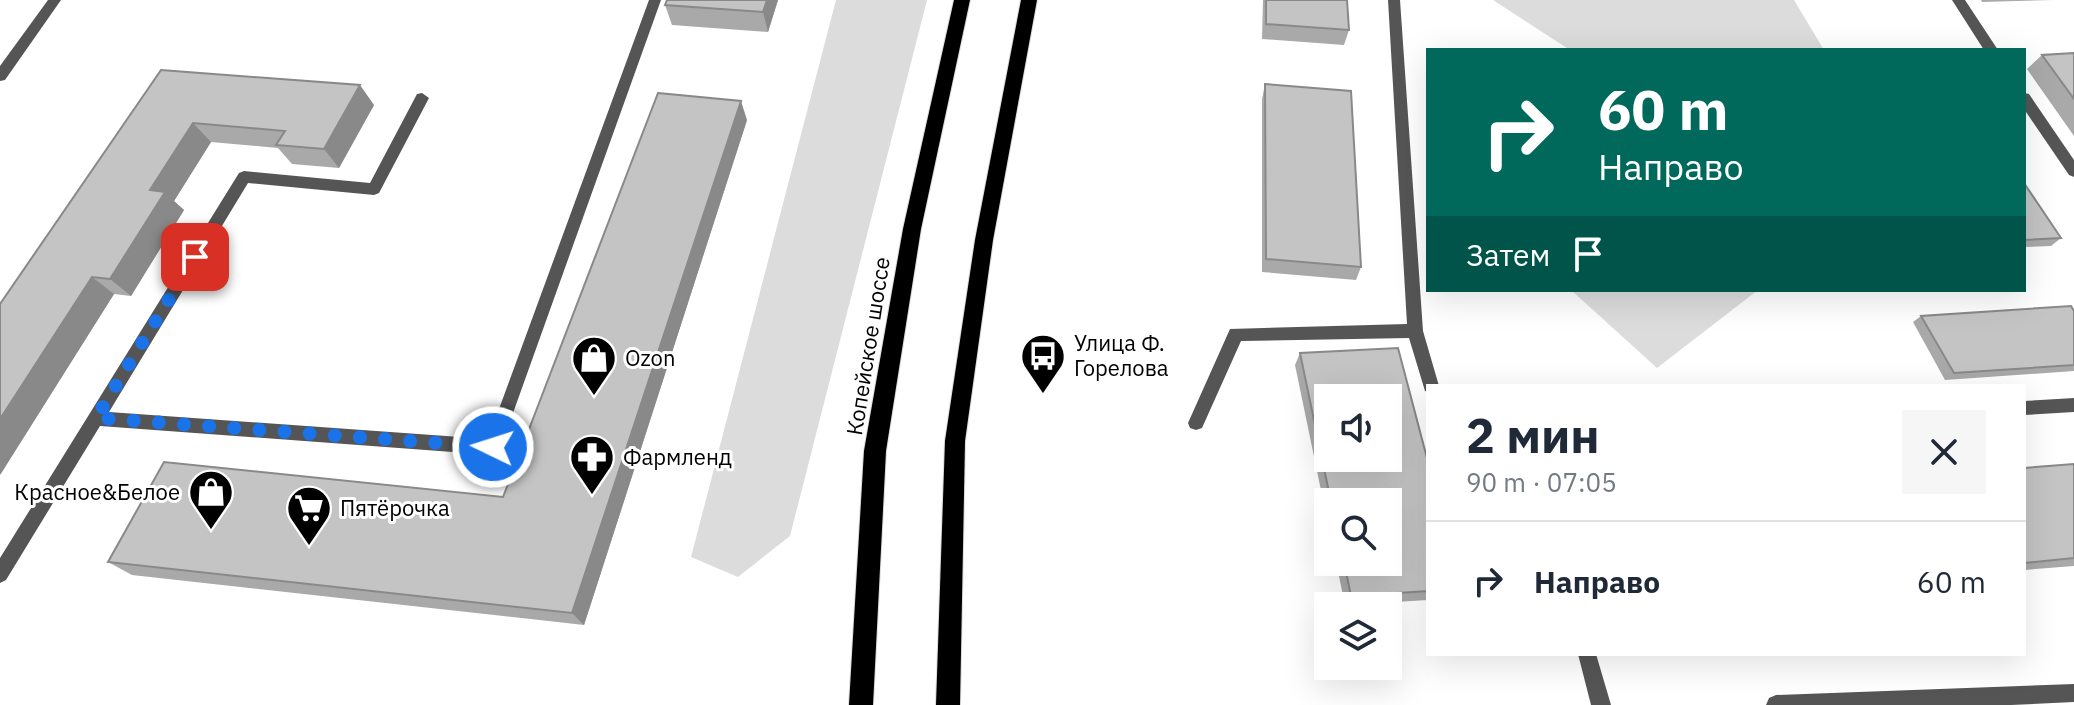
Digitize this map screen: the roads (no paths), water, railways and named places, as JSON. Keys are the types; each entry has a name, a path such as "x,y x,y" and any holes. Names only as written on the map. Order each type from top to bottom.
{"main road":[{"name":"Копейское шоссе","path":"861,705 875,451 912,229 962,0"},
{"path":"948,705 955,441 984,240 1029,0"}],"street":[{"path":"0,76 55,0"},
{"path":"96,418 493,447 655,0"},
{"path":"1394,0 1415,331 1430,384"},
{"path":"1958,0 1990,48"},
{"path":"0,574 244,177 374,189 422,98"},
{"path":"2026,101 2074,171"},
{"path":"1196,423 1236,334 1415,331"},
{"path":"2026,408 2074,405"},
{"path":"1588,656 1601,705"},
{"path":"1776,705 2013,700 2074,693"}],"place":[{"name":"Улица Ф. Горелова","path":"1043,395"},
{"name":"Ozon","path":"594,397"},
{"name":"Фармленд","path":"592,496"},
{"name":"Красное&Белое","path":"211,531"},
{"name":"Пятёрочка","path":"309,547"}]}
